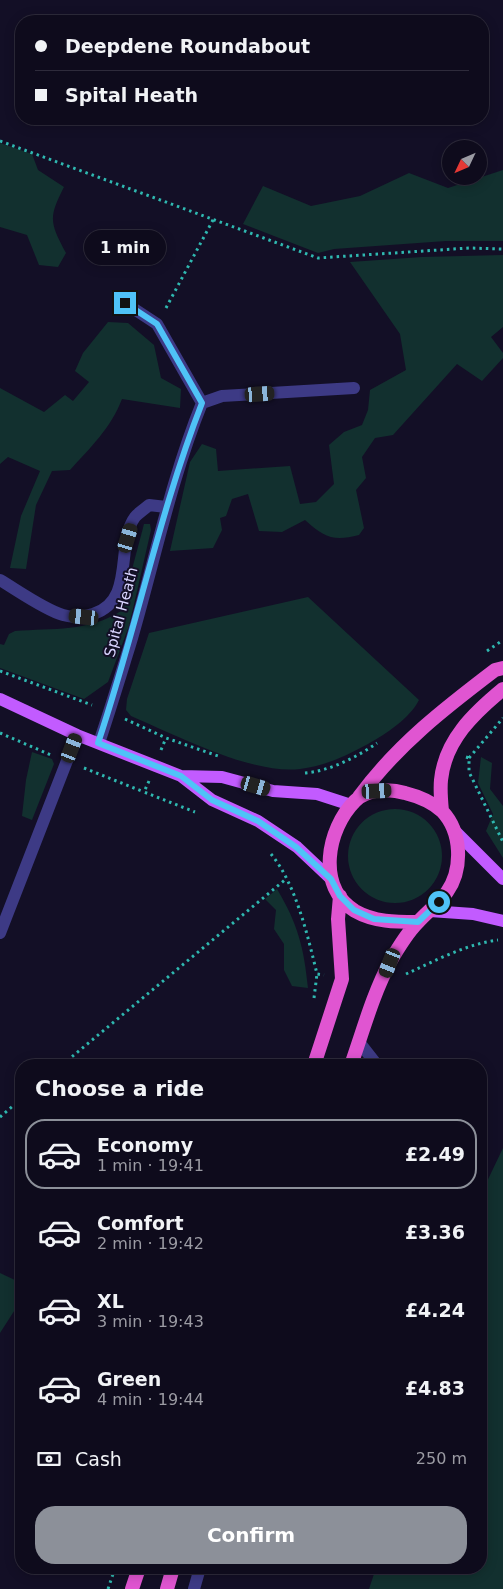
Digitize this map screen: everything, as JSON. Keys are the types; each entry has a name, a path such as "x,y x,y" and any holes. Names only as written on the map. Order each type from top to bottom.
{"highway":[{"path":"418,922 374,919 354,910 340,896 331,879 331,841 340,821 380,768 419,730 495,670 503,668"},
{"path":"442,811 441,780 451,746 459,732 483,705 503,688"},
{"path":"353,1059 390,963 418,922 448,892 456,874 459,855 455,831 442,811 419,797 395,790 377,791 355,801"},
{"path":"316,1059 342,979 338,918 340,896"},
{"path":"132,1589 137,1574"},
{"path":"167,1589 171,1574"}],"main road":[{"path":"0,699 98,743 181,776 212,800 258,821 296,847 331,879"},
{"path":"181,776 222,777 273,791 317,794 355,801"},
{"path":"455,831 503,879"},
{"path":"430,911 473,914 503,921"}],"street":[{"path":"125,303 157,324 202,403 222,396 354,388"},
{"name":"Spital Heath","path":"98,743 130,644 166,507 186,442 202,403"},
{"path":"0,580 63,615 84,617 100,612 116,596 122,578 128,538 134,518 149,505 166,507"},
{"path":"0,933 77,734"},
{"path":"359,1042 372,1059"},
{"path":"194,1589 198,1574"}],"path":[{"path":"0,141 214,218 318,258 469,248 503,249"},
{"path":"157,324 214,218"},
{"path":"0,671 109,711 166,738 230,760"},
{"path":"469,758 503,717"},
{"path":"469,772 503,842"},
{"path":"69,1059 286,878"},
{"path":"0,1117 15,1104"},
{"path":"108,1589 113,1574"}],"green space":[{"path":"0,143 32,154 38,170 64,187 53,214 54,227 66,253 58,267 39,265 27,235 0,227"},
{"path":"503,170 503,241 446,241 334,249 318,253 243,224 263,186 311,206 360,196 409,173 448,188 457,185 488,185 488,175"},
{"path":"503,255 503,327 491,337 503,353 503,358 482,381 457,364 393,435 375,438 362,457 366,478 356,490 364,528 359,535 335,538 324,534 305,520 282,532 259,531 248,494 232,499 226,516 220,518 222,530 213,548 170,551 190,462 202,444 216,449 218,471 290,466 300,504 316,502 334,484 329,445 344,432 362,425 368,410 370,390 406,370 400,334 350,262 422,257"},
{"path":"108,322 128,323 154,345 161,378 181,389 180,408 122,399 106,428 70,470 52,471 36,505 26,569 10,568 21,516 40,471 8,457 0,464 0,388 44,412 65,395 73,401 89,382 75,371 83,353"},
{"path":"144,524 150,524 151,530 129,626 108,682 84,699 0,668 0,644 4,645 9,634 15,631 83,626 109,618 121,611"},
{"path":"308,597 419,700 404,719 375,740 352,753 327,763 309,768 281,769 260,766 214,752 131,716 126,710 127,699 149,633"},
{"path":"32,752 52,759 54,764 32,820 22,816 26,780"},
{"path":"481,757 492,763 490,789 503,806 503,858 486,831 493,814 478,783"},
{"path":"395,809 413,812 428,823 439,838 442,856 439,874 428,889 413,900 395,903 377,900 362,889 351,874 348,856 351,838 362,823 377,812"},
{"path":"277,889 299,937 308,988 292,986 284,970 284,944 274,929 276,910 265,899"},
{"path":"503,1148 503,1589 369,1589 374,1574 487,1574 487,1181"},
{"path":"0,1273 15,1280 15,1310 0,1333"}],"route":[{"path":"125,303 157,324 202,403 186,442 171,490 130,644 98,743 181,776 212,800 258,821 296,847 331,879 340,896 354,910 374,919 418,922 439,902"}]}
